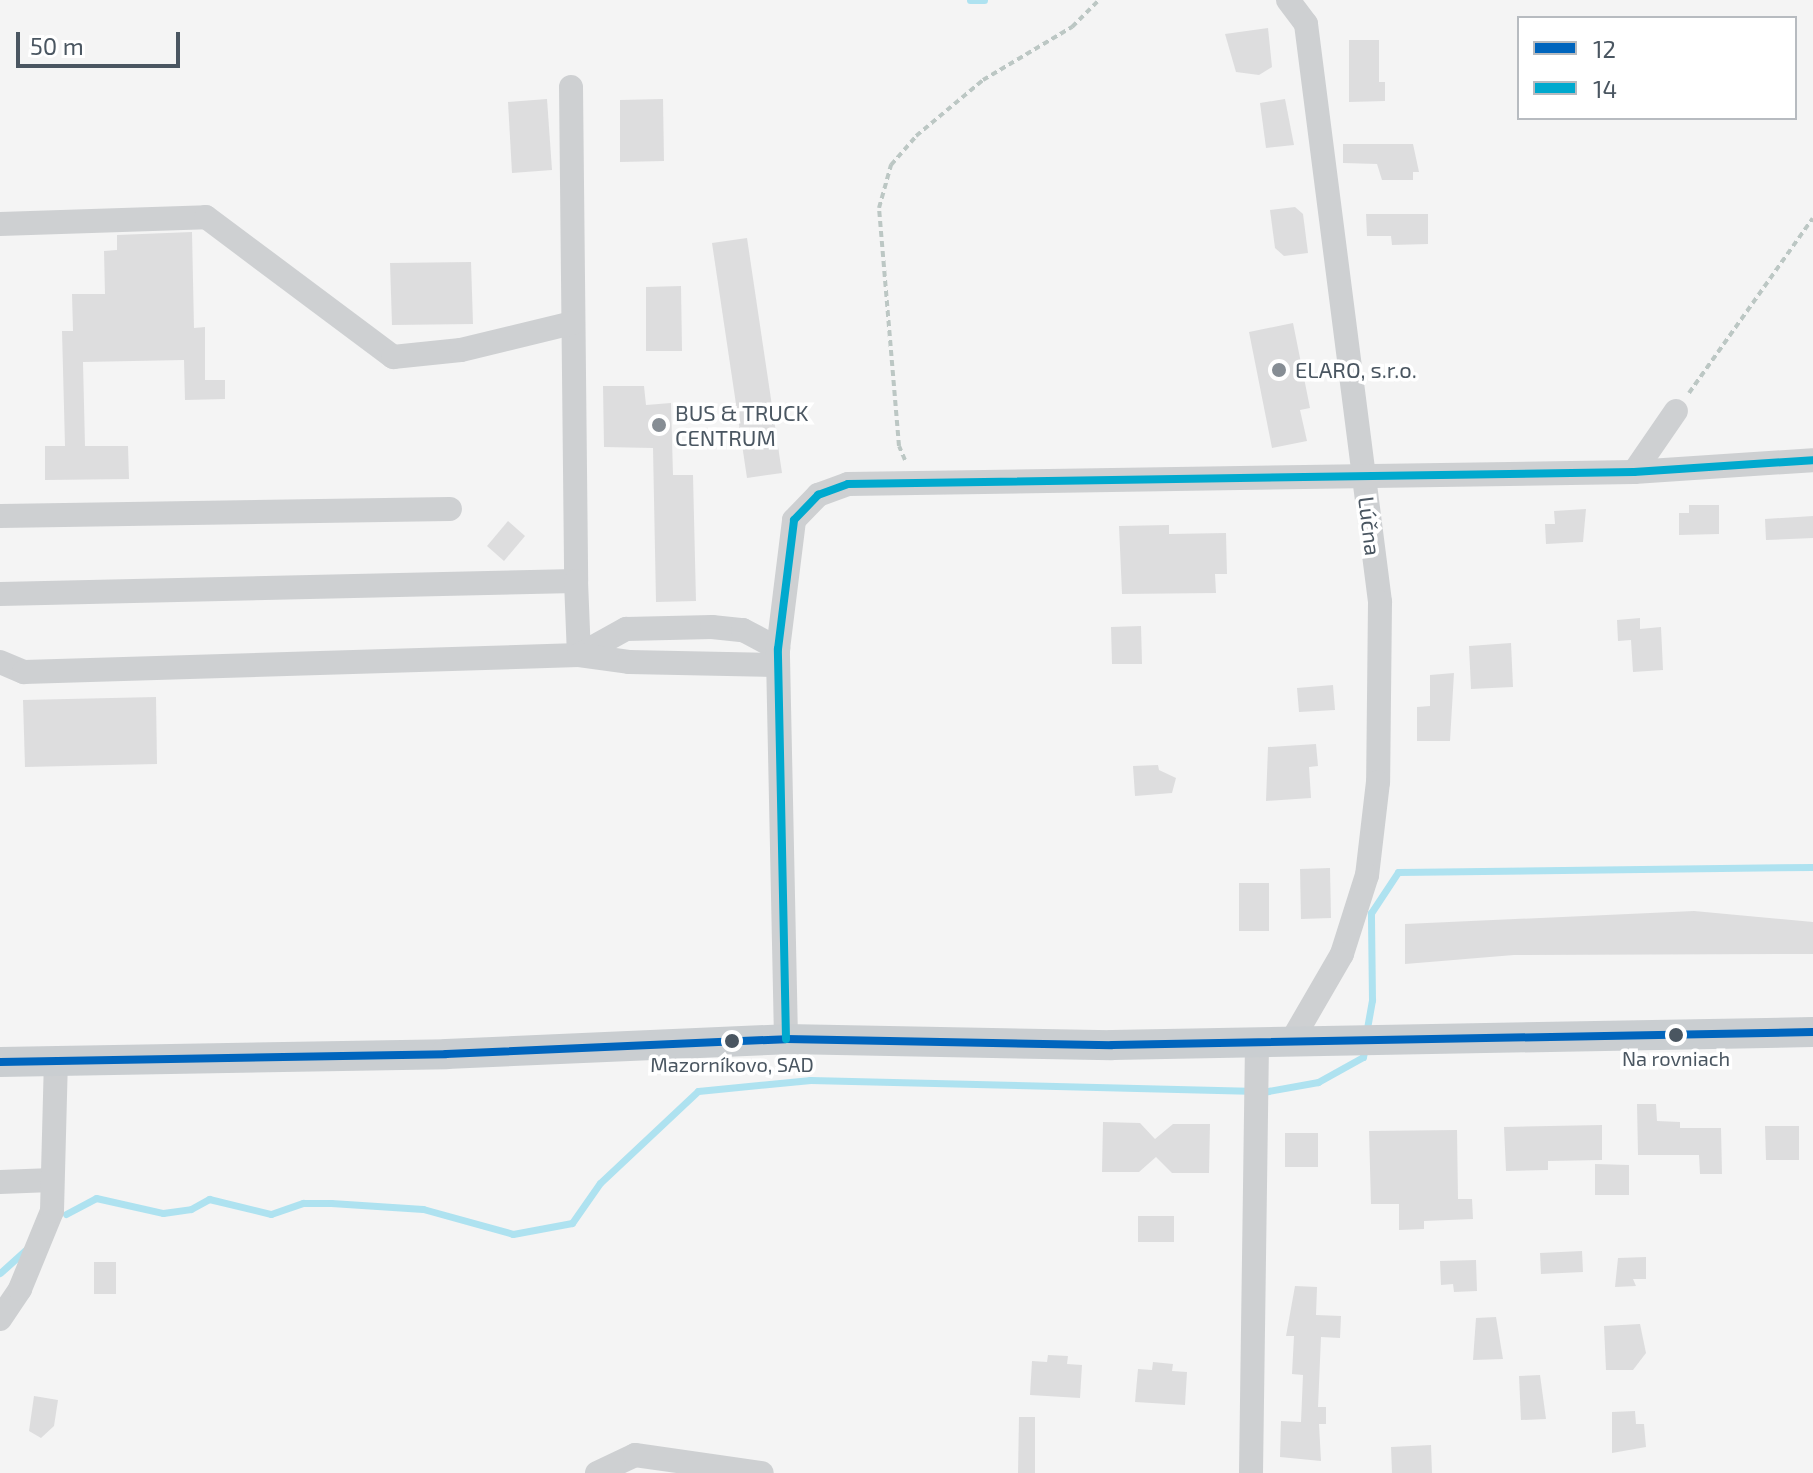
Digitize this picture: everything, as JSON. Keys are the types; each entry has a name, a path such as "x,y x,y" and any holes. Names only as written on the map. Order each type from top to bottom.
{"main road":[{"path":"0,1062 446,1054 786,1039 1257,1043 1813,1032"}],"street":[{"name":"Lúčna","path":"1288,0 1306,24 1380,602 1378,782 1367,875 1342,954 1291,1042"},
{"path":"571,87 579,655"},
{"path":"0,224 206,217 393,357 461,350 573,323"},
{"path":"1634,472 1676,411"},
{"path":"786,1039 777,657 794,520 818,495 848,484 1634,472 1813,460"},
{"path":"0,516 450,509"},
{"path":"0,594 576,581"},
{"path":"579,655 626,629 654,628 743,630 777,657"},
{"path":"0,662 24,672 579,655 629,662 777,657"},
{"path":"1251,1473 1257,1043"},
{"path":"0,1319 20,1289 52,1211 56,1061"},
{"path":"0,1182 52,1180"},
{"path":"597,1473 635,1455 762,1473"}],"path":[{"path":"915,484 899,446 879,208 891,165 916,136 983,80 1072,27 1099,0"},
{"path":"1676,411 1813,218"}],"building":[{"path":"1268,28 1272,67 1259,75 1236,72 1225,34"},
{"path":"1349,40 1379,40 1379,82 1385,82 1385,101 1349,102"},
{"path":"547,99 552,170 512,173 508,102"},
{"path":"663,99 664,161 620,162 620,100"},
{"path":"1285,99 1294,145 1266,148 1260,103"},
{"path":"1343,144 1413,144 1419,172 1413,172 1413,180 1382,180 1377,164 1343,163"},
{"path":"1295,207 1303,214 1308,253 1284,256 1275,248 1270,210"},
{"path":"1366,214 1428,214 1428,244 1392,245 1391,236 1367,236"},
{"path":"192,232 194,328 205,327 205,380 225,380 225,399 185,400 184,360 83,362 85,446 128,446 129,479 45,480 45,446 65,446 62,331 73,331 72,294 105,294 104,251 117,250 117,235"},
{"path":"747,238 782,473 747,478 712,243"},
{"path":"471,262 473,324 392,325 390,263"},
{"path":"681,286 682,351 646,351 646,287"},
{"name":"ELARO, s.r.o.","path":"1293,323 1310,408 1300,410 1307,441 1272,448 1249,332"},
{"path":"603,386 644,386 646,405 671,403 673,475 693,475 696,601 656,602 653,448 604,447"},
{"path":"1689,505 1719,505 1719,534 1679,535 1679,513 1689,513"},
{"path":"1586,509 1583,542 1546,544 1545,524 1555,524 1554,511"},
{"path":"1813,516 1813,538 1766,540 1765,519"},
{"path":"508,521 525,536 504,561 487,546"},
{"path":"1169,525 1169,534 1226,533 1227,574 1215,574 1216,593 1122,594 1119,526"},
{"path":"1640,618 1640,629 1661,627 1663,670 1633,672 1631,640 1618,641 1617,620"},
{"path":"1141,626 1142,664 1112,664 1111,627"},
{"path":"1511,643 1513,687 1471,689 1469,646"},
{"path":"1454,673 1450,741 1417,741 1417,707 1430,706 1430,675"},
{"path":"1333,685 1335,710 1299,712 1297,688"},
{"path":"156,697 157,764 25,767 23,700"},
{"path":"1316,744 1318,766 1309,767 1311,798 1266,801 1268,747"},
{"path":"1158,765 1159,770 1176,778 1172,793 1135,796 1133,766"},
{"path":"1330,868 1331,918 1301,919 1300,869"},
{"path":"1239,883 1269,883 1269,931 1239,931"},
{"path":"1694,911 1813,922 1813,954 1514,955 1405,964 1405,924"},
{"path":"1637,1104 1656,1104 1657,1121 1680,1122 1680,1128 1721,1128 1722,1174 1700,1174 1699,1155 1638,1155"},
{"path":"1103,1122 1140,1123 1155,1139 1173,1124 1210,1124 1209,1173 1172,1173 1156,1157 1139,1172 1102,1172"},
{"path":"1602,1125 1602,1160 1548,1161 1548,1170 1506,1171 1504,1127"},
{"path":"1765,1126 1799,1126 1799,1160 1766,1160"},
{"path":"1457,1130 1458,1199 1472,1199 1473,1219 1424,1221 1424,1229 1399,1230 1399,1204 1371,1204 1369,1131"},
{"path":"1285,1133 1318,1133 1318,1167 1285,1167"},
{"path":"1595,1164 1629,1165 1629,1195 1595,1195"},
{"path":"1138,1216 1174,1216 1174,1242 1138,1242"},
{"path":"1582,1251 1583,1272 1541,1274 1540,1253"},
{"path":"1646,1257 1646,1279 1633,1279 1636,1286 1615,1287 1618,1258"},
{"path":"1476,1260 1477,1291 1454,1292 1453,1284 1441,1285 1440,1261"},
{"path":"94,1262 116,1262 116,1294 94,1294"},
{"path":"1295,1286 1317,1287 1316,1315 1341,1316 1340,1338 1321,1337 1318,1407 1326,1407 1326,1424 1319,1424 1321,1461 1280,1457 1281,1421 1301,1422 1303,1375 1292,1374 1294,1336 1286,1336"},
{"path":"1496,1317 1503,1359 1473,1360 1476,1318"},
{"path":"1640,1324 1646,1353 1633,1370 1606,1370 1604,1326"},
{"path":"1048,1355 1068,1356 1067,1364 1082,1365 1080,1398 1030,1395 1032,1361 1047,1362"},
{"path":"1153,1362 1173,1364 1172,1371 1187,1372 1185,1405 1135,1402 1138,1369 1152,1370"},
{"path":"1540,1375 1546,1419 1521,1420 1519,1376"},
{"path":"34,1396 58,1400 54,1426 41,1438 29,1431"},
{"path":"1635,1411 1636,1424 1644,1424 1646,1447 1612,1453 1612,1412"},
{"path":"1019,1417 1035,1417 1035,1473 1018,1473"},
{"path":"1431,1445 1432,1473 1392,1473 1391,1447"}],"waterway":[{"path":"970,0 984,0"},
{"path":"1366,1034 1372,1000 1371,913 1398,872 1813,867"},
{"path":"66,1214 96,1198 163,1213 191,1209 209,1199 271,1214 303,1203 331,1203 423,1209 513,1234 572,1223 600,1183 698,1091 810,1080 1268,1091 1318,1082 1363,1057 1365,1047"},
{"path":"0,1273 27,1249"}],"transit line":[{"name":"14","path":"786,1039 778,649 794,520 818,495 848,484 1634,472 1813,460"},
{"name":"12","path":"0,1062 446,1054 786,1039 1112,1045 1813,1032"}],"place":[{"name":"ELARO, s.r.o.","path":"1279,370"},
{"name":"BUS & TRUCK CENTRUM","path":"659,425"},
{"name":"Na rovniach","path":"1676,1035"},
{"name":"Mazorníkovo, SAD","path":"732,1041"}]}
